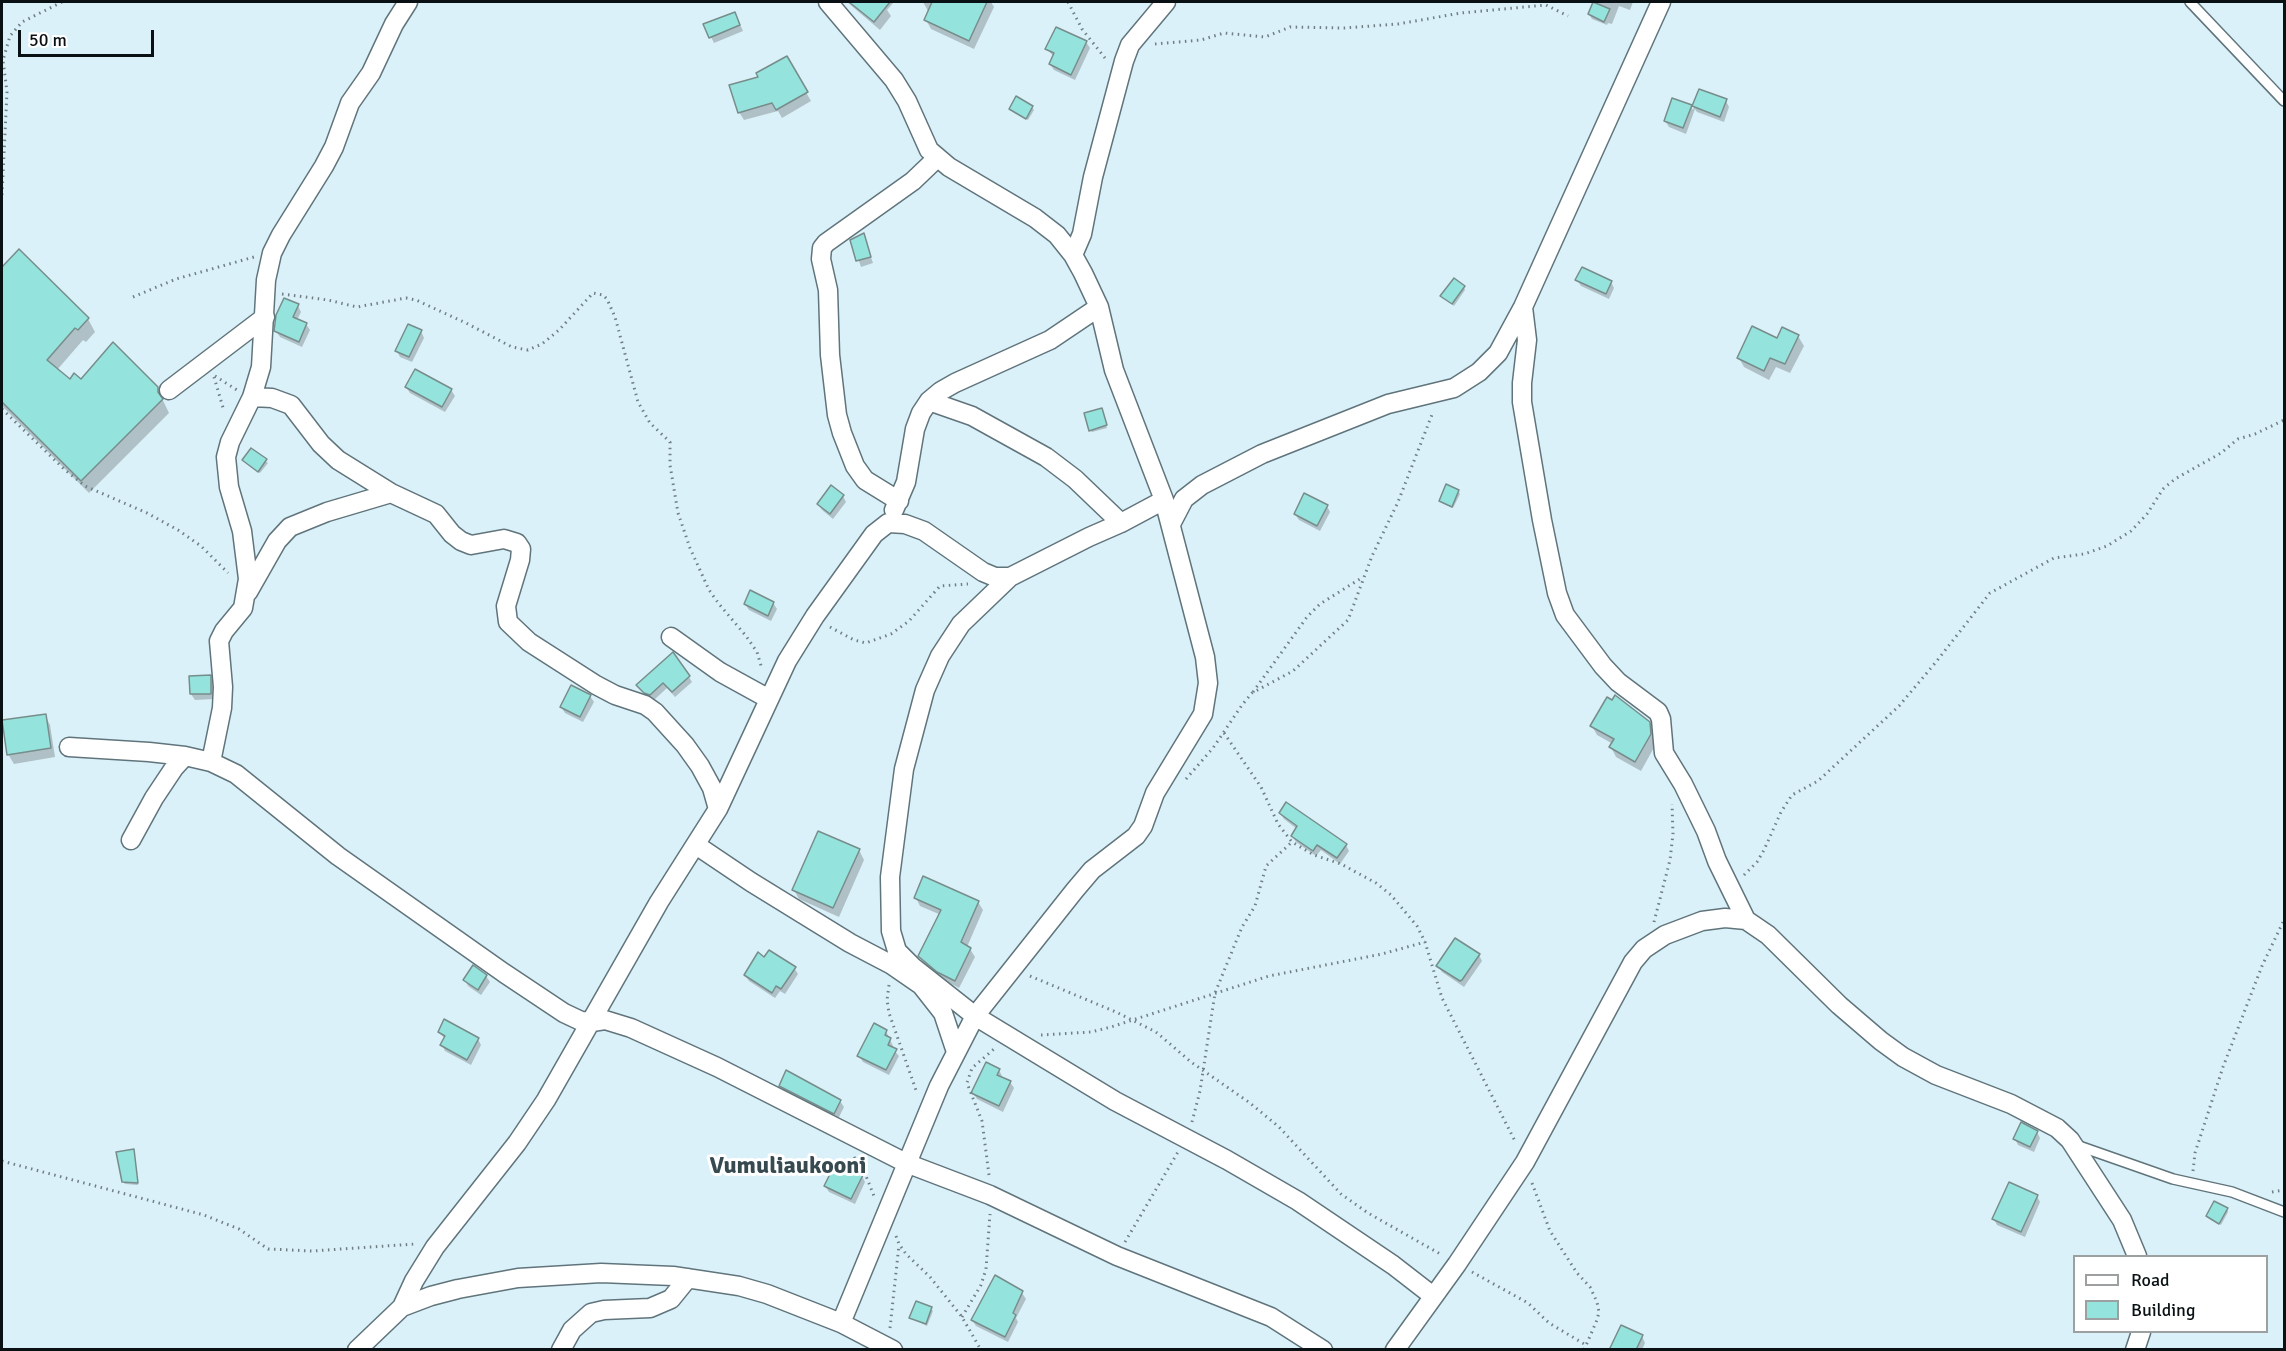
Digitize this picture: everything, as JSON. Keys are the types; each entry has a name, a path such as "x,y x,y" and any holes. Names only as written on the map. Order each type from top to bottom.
{"street":[{"path":"211,762 222,708 223,687 219,641 224,631 243,608 249,579 242,531 229,488 226,457 230,442 252,397 261,367 266,293 272,253 329,157 350,103 371,73 394,24 408,2"},
{"path":"828,2 894,80 908,101 924,141 937,158 1035,218 1057,235 1073,255 1099,307 1114,370 1164,500 1205,657 1208,683 1203,714 1155,793 1143,826 1136,836 1092,870 975,1016 956,1052 906,1163 841,1323"},
{"path":"1073,255 1082,234 1093,177 1114,103 1118,76 1130,45 1166,2"},
{"path":"1171,524 1191,492 1262,454 1388,404 1454,388 1485,366 1498,352 1523,307 1661,2"},
{"path":"899,501 865,480 855,466 842,433 837,415 830,355 828,290 821,259 822,248 913,181 937,158"},
{"path":"357,1350 402,1307 414,1281 435,1247 517,1143 546,1100 659,902 718,809 767,698 787,661 815,616 874,534 888,523 906,483 915,429 929,401 955,383 1050,340 1099,307"},
{"path":"1523,307 1527,340 1522,402 1542,520 1557,593 1565,615 1603,666 1618,682 1658,712 1661,719 1664,753 1683,784 1746,920"},
{"path":"169,390 207,372 265,317"},
{"path":"252,397 272,398 291,405 321,444 338,460 391,494 436,514 452,534 471,544 504,539 517,543 521,549 520,560 506,606 508,622 529,642 596,685 615,695 645,705 655,712 685,745 700,766 712,788 718,809"},
{"path":"929,401 972,416 1046,457 1075,479 1121,523"},
{"path":"246,595 277,541 290,527 327,512 391,494"},
{"path":"1164,500 1121,523 1002,577 961,624 940,656 925,690 904,769 890,877 891,931 897,951 913,967 975,1016 1115,1101 1298,1201 1385,1259 1433,1296"},
{"path":"888,523 905,524 924,531 970,564 1002,577"},
{"path":"671,637 720,672 767,698"},
{"path":"69,747 185,756 211,762 236,774 329,850 564,1013 581,1021 611,1021 648,1035 906,1163 990,1195 1117,1256 1271,1317 1323,1350"},
{"path":"132,840 159,789 185,756"},
{"path":"696,845 805,916 892,965 921,985 943,1013 956,1052"},
{"path":"1395,1350 1457,1264 1525,1162 1563,1095 1620,982 1644,949 1665,935 1702,921 1725,918 1746,920 1768,935 1839,1005 1903,1057 1936,1075 2042,1118 2057,1128 2073,1144 2122,1220 2135,1255"},
{"path":"402,1307 459,1289 519,1278 601,1273 688,1278 739,1286 766,1294 841,1323 891,1348"},
{"path":"561,1350 572,1330 591,1313 603,1310 650,1308 671,1299 688,1278"},
{"path":"2135,1350 2141,1333"}],"lane":[{"path":"2190,2 2284,101"},
{"path":"2073,1144 2192,1185 2232,1192 2284,1212"}],"path":[{"path":"2,195 7,92 3,60 10,36 22,22 62,2"},
{"path":"1068,2 1082,29 1118,76"},
{"path":"1130,45 1201,40 1224,33 1265,37 1290,27 1368,26 1461,13 1546,5 1568,16"},
{"path":"133,297 176,279 272,253"},
{"path":"266,293 309,297 357,307 406,298 416,300 512,347 528,350 542,344 559,330 593,293 603,295 615,317 638,402 650,423 670,442 670,465 676,504 690,548 709,590 757,652 764,674 767,698"},
{"path":"207,372 252,397"},
{"path":"207,372 223,405 230,442"},
{"path":"1252,693 1293,671 1348,620 1398,502 1441,390"},
{"path":"2,409 64,469 85,486 147,513 201,546 226,570 246,595"},
{"path":"1728,884 1747,873 1757,862 1792,795 1818,781 1899,706 1990,593 2054,558 2084,554 2107,546 2131,531 2147,513 2163,489 2175,479 2221,453 2238,439 2255,434 2284,420"},
{"path":"1180,785 1213,748 1307,617 1320,604 1365,576"},
{"path":"815,616 837,632 866,643 891,634 909,621 940,586 980,585 1002,577"},
{"path":"1224,733 1261,786 1278,824 1292,842 1308,853 1341,864 1376,883 1417,926 1425,942 1442,998 1525,1162 1550,1231 1577,1273 1590,1287 1597,1302 1598,1320 1584,1350"},
{"path":"1644,949 1659,907 1670,860 1673,834 1671,799"},
{"path":"1117,1256 1187,1139 1200,1091 1215,993 1238,935 1255,906 1266,866 1292,842"},
{"path":"2192,1185 2195,1152 2210,1113 2223,1067 2262,966 2284,920"},
{"path":"1041,1035 1091,1032 1269,976 1345,959 1382,954 1425,942"},
{"path":"892,965 887,1000 926,1118"},
{"path":"1013,969 1134,1020 1156,1032 1278,1127 1335,1188 1353,1203 1528,1304 1549,1323 1586,1345"},
{"path":"962,1317 973,1302 987,1269 989,1251 990,1195 985,1135 979,1108 969,1091 968,1076 972,1068 1008,1036"},
{"path":"849,1152 864,1171 885,1217"},
{"path":"2,1161 204,1215 240,1229 264,1247 275,1250 312,1251 403,1244 435,1247"},
{"path":"891,1348 891,1311 899,1244 936,1284 962,1317 981,1350"}],"building":[{"path":"849,2 890,2 874,22"},
{"path":"932,2 987,2 969,41 924,20"},
{"path":"1593,2 1610,9 1604,22 1588,14"},
{"path":"735,12 740,25 709,38 703,24"},
{"path":"1056,27 1087,41 1071,75 1049,64 1054,53 1045,49"},
{"path":"787,56 808,92 776,110 772,103 738,113 729,85 758,77 756,73"},
{"path":"1699,89 1727,99 1720,117 1692,106"},
{"path":"1016,96 1033,106 1026,119 1009,109"},
{"path":"1672,98 1692,105 1683,128 1664,121"},
{"path":"864,233 871,257 856,261 850,240"},
{"path":"19,249 89,318 78,330 75,328 47,360 70,379 74,373 81,379 113,342 158,387 158,392 163,399 81,481 2,402 2,267"},
{"path":"1582,267 1612,281 1606,294 1575,280"},
{"path":"1454,278 1465,286 1452,304 1440,296"},
{"path":"284,298 299,304 293,317 307,323 299,342 274,331 276,315"},
{"path":"408,324 422,330 409,357 395,351"},
{"path":"1752,326 1777,338 1782,327 1799,335 1785,364 1770,358 1764,371 1737,358"},
{"path":"415,369 452,389 442,407 405,387"},
{"path":"1102,408 1107,425 1089,431 1084,413"},
{"path":"251,448 267,459 258,472 242,460"},
{"path":"1446,484 1459,490 1452,507 1439,501"},
{"path":"831,485 844,495 830,514 817,504"},
{"path":"1304,493 1328,505 1317,526 1294,514"},
{"path":"750,590 774,602 768,616 744,604"},
{"path":"673,652 690,676 672,692 663,683 650,695 644,693 636,685"},
{"path":"211,675 211,694 190,694 189,676"},
{"path":"571,685 591,695 580,717 560,707"},
{"path":"1615,695 1650,722 1651,734 1635,762 1609,747 1614,739 1590,726 1607,697 1612,700"},
{"path":"46,714 51,748 7,755 2,720"},
{"path":"1286,802 1347,844 1337,858 1317,845 1313,851 1291,836 1297,826 1279,813"},
{"path":"818,831 860,849 833,908 792,890"},
{"path":"923,876 979,901 961,942 971,948 955,981 937,972 918,956 941,910 914,898"},
{"path":"1455,938 1480,954 1460,981 1436,966"},
{"path":"769,950 796,967 781,989 776,986 772,993 744,975 758,952 764,957"},
{"path":"473,965 487,975 478,990 463,980"},
{"path":"444,1019 479,1038 467,1060 440,1045 445,1036 438,1032"},
{"path":"874,1023 887,1030 885,1035 891,1038 888,1045 897,1049 886,1070 857,1056"},
{"path":"986,1062 1000,1069 997,1075 1011,1081 999,1106 971,1093"},
{"path":"786,1070 841,1100 834,1114 779,1086"},
{"path":"2021,1122 2038,1131 2030,1147 2013,1139"},
{"path":"134,1149 138,1183 122,1182 116,1152"},
{"path":"836,1162 863,1175 851,1199 824,1186"},
{"path":"2009,1182 2038,1195 2021,1232 1992,1219"},
{"path":"2214,1201 2228,1208 2219,1224 2206,1216"},
{"path":"995,1275 1023,1291 1013,1313 1016,1315 1005,1337 971,1320"},
{"path":"916,1301 932,1307 926,1324 909,1318"},
{"path":"1621,1325 1643,1335 1636,1350 1609,1350"}],"district":[{"name":"Vumuliaukooni","path":"788,1167"}]}
